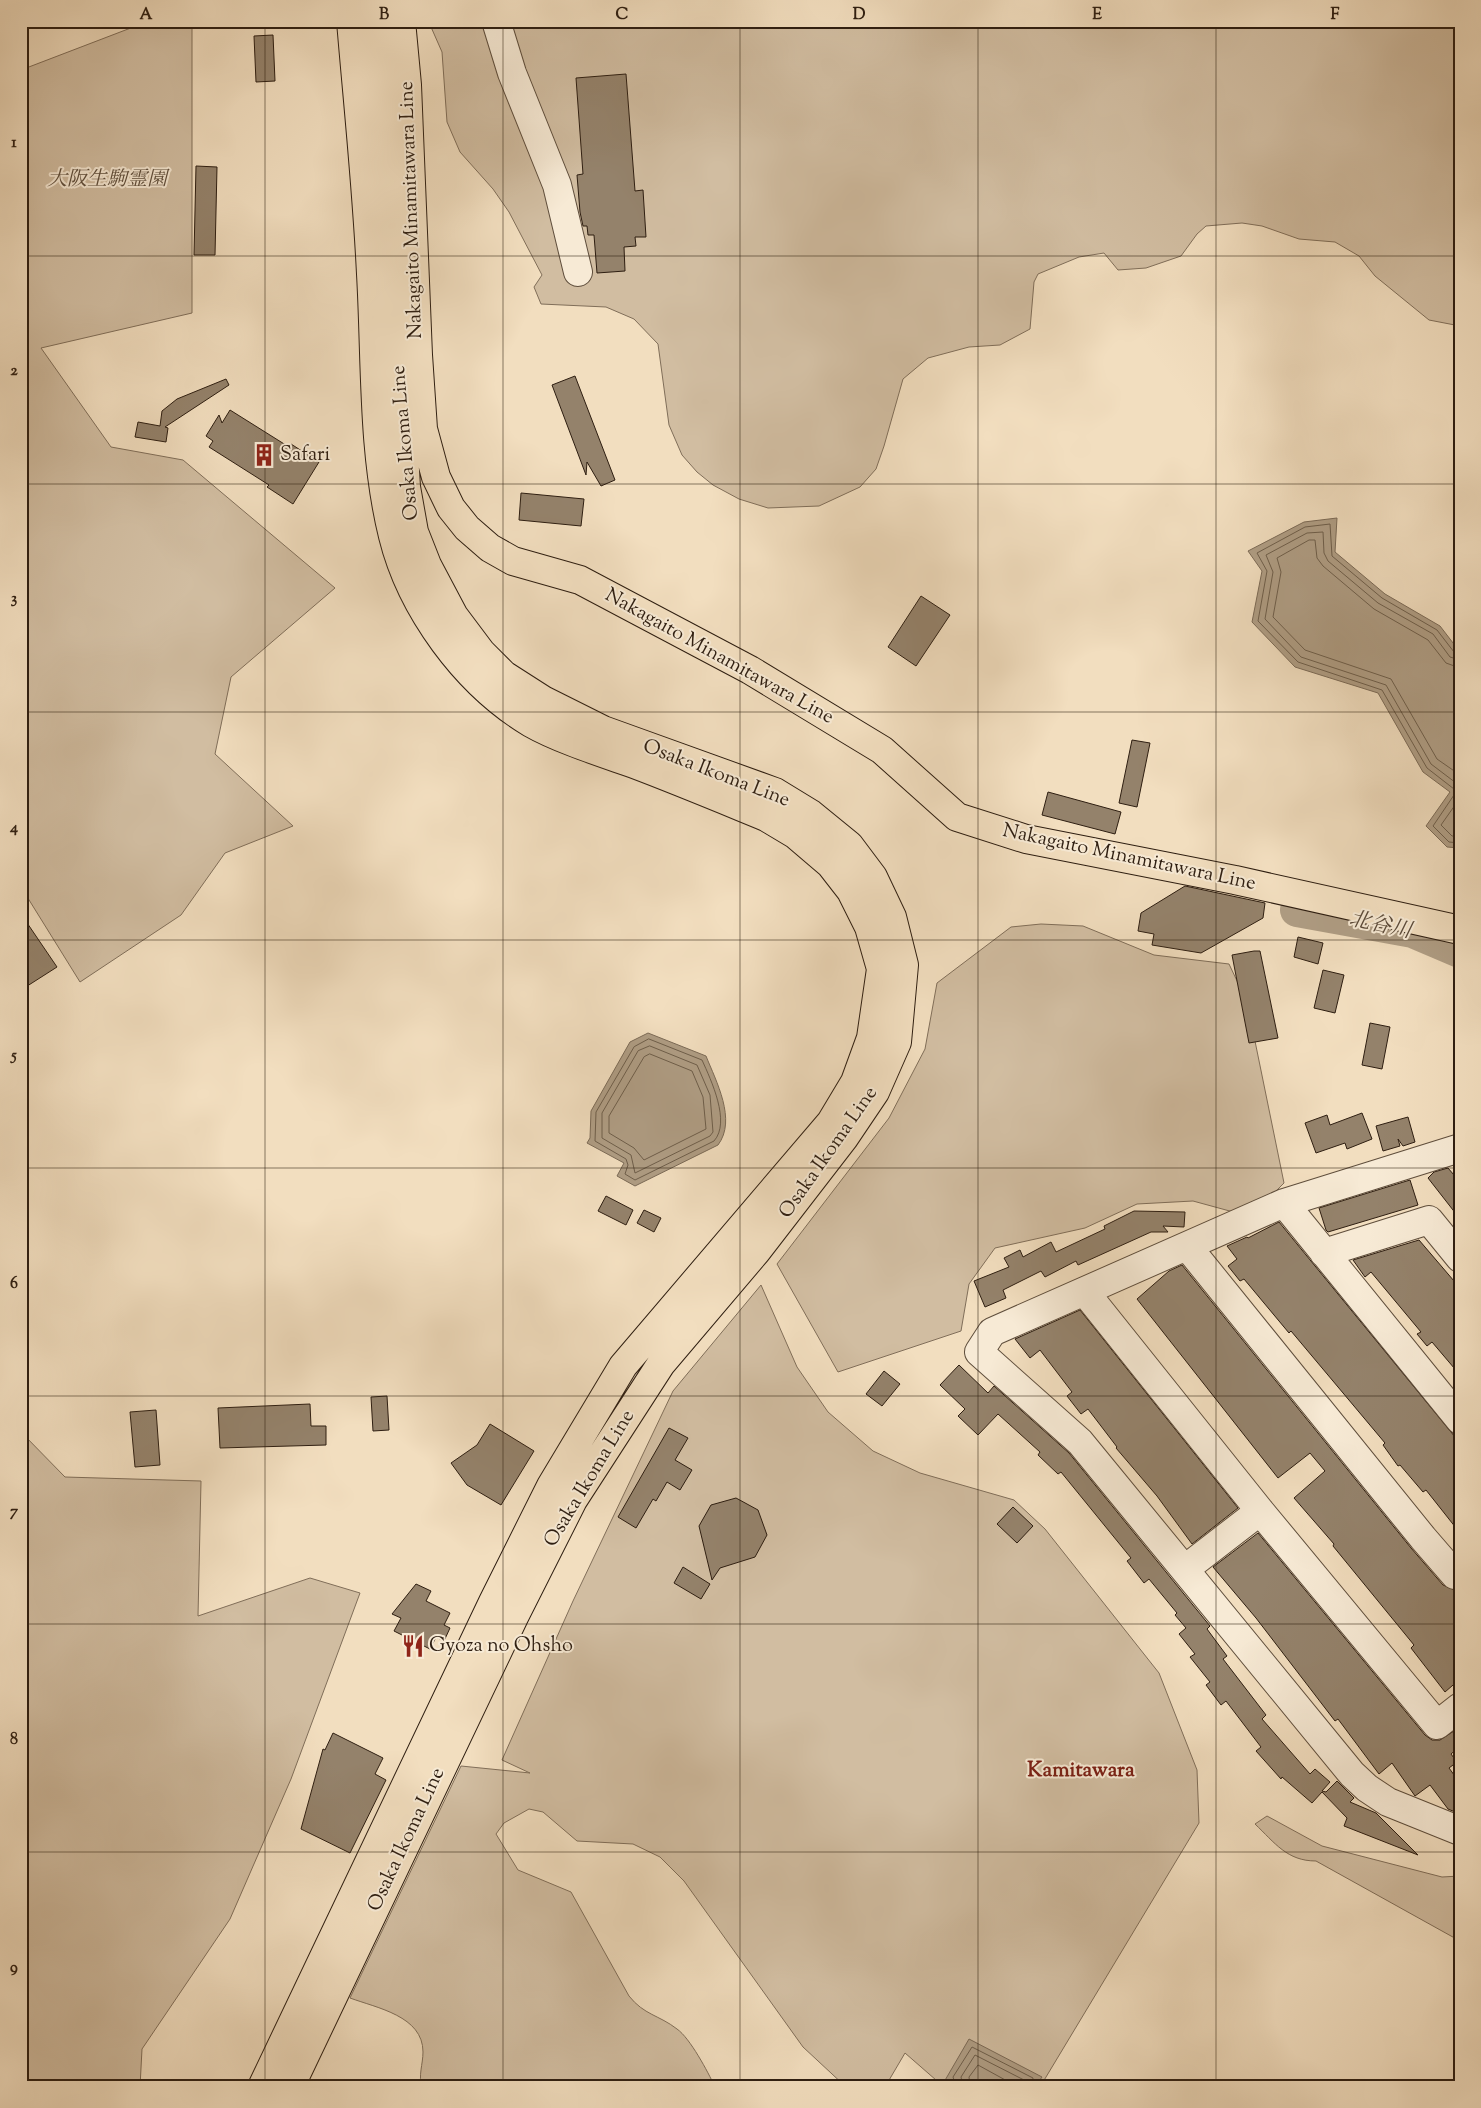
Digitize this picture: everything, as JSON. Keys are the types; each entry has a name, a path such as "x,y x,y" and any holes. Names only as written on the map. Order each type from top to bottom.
{"main road":[{"name":"Osaka Ikoma Line","path":"262,2087 493,1602 551,1486 624,1366 673,1305 711,1264 831,1122 855,1082 871,1038 880,969 869,927 851,890 830,864 796,835 766,816 532,723 493,695 465,668 439,635 406,576 393,536 385,494 378,434 371,270 352,21"},
{"name":"Osaka Ikoma Line","path":"290,2087 514,1617 573,1500 661,1364 732,1282 844,1138 875,1092 897,1042 904,965 892,917 873,877 849,845 811,814 775,792 603,730 543,700 504,675 482,652 454,616 427,566 414,532 406,487 393,269 374,21"},
{"name":"Nakagaito Minamitawara Line","path":"401,21 407,85 418,355 424,429 436,477 451,508 467,528 490,548 513,561 580,580 750,670 882,750 957,817 1026,840 1235,880 1460,930"},
{"path":"711,1264 732,1282"}],"street":[{"path":"496,21 512,73 557,185 578,272"},
{"path":"1458,1153 1284,1203 992,1332 979,1352 1080,1442 1352,1774 1367,1788 1388,1802 1460,1831"},
{"path":"1284,1203 1460,1420"},
{"path":"1324,1253 1429,1220 1460,1258"},
{"path":"1187,1246 1422,1538 1455,1575 1460,1571"},
{"path":"1085,1292 1260,1511 1437,1725 1460,1707"},
{"path":"1185,1569 1260,1511"}],"green space":[{"name":"大阪生駒霊園","path":"149,21 192,21 192,313 41,348 111,447 183,460 335,588 231,677 215,754 293,826 225,853 181,915 80,982 21,887 21,70"},
{"path":"432,21 1460,21 1460,326 1429,320 1375,276 1359,256 1335,242 1299,239 1262,226 1242,223 1206,226 1197,234 1181,256 1146,268 1118,270 1104,253 1079,257 1038,274 1034,282 1030,329 1000,345 969,347 928,358 903,379 876,469 860,487 819,506 768,508 739,499 713,485 697,472 682,455 669,425 658,344 634,319 606,307 541,304 534,287 542,275 509,212 493,189 460,152 447,122 442,52 431,27"},
{"path":"1041,924 1083,926 1154,955 1229,964 1247,1002 1284,1183 1264,1203 1237,1213 1193,1201 1137,1204 1085,1228 995,1248 969,1284 961,1331 838,1372 777,1264 889,1118 925,1049 937,983 1011,927"},
{"path":"761,1285 797,1367 828,1412 873,1451 920,1473 1014,1500 1045,1529 1159,1673 1197,1770 1199,1823 1040,2087 944,2087 905,2053 885,2087 846,2087 803,2047 684,1881 660,1857 633,1844 577,1841 543,1812 529,1809 504,1823 496,1834 518,1870 571,1892 629,1996 640,2007 682,2033 698,2056 715,2087 422,2087 423,2052 421,2040 415,2030 397,2015 350,1998 461,1766 530,1773 502,1760 573,1601 673,1391"},
{"path":"21,1432 65,1477 201,1481 198,1616 310,1578 360,1593 291,1779 230,1919 142,2049 140,2087 21,2087"},
{"path":"1267,1816 1322,1846 1442,1877 1460,1876 1460,1941 1316,1861 1297,1858 1282,1850 1255,1824"}],"water":[{"path":"1337,518 1335,552 1385,594 1440,626 1460,652 1460,848 1447,847 1426,826 1450,792 1423,772 1378,693 1295,667 1252,622 1262,571 1248,551 1304,522"},
{"path":"648,1033 706,1056 723,1100 726,1124 718,1145 635,1186 617,1176 624,1163 587,1143 590,1138 591,1111 630,1042"},
{"path":"969,2039 1042,2077 1035,2087 957,2087 944,2082"}],"building":[{"path":"273,35 275,81 256,82 254,36"},
{"path":"626,74 635,191 643,190 646,237 635,237 636,246 624,247 625,271 597,273 594,235 588,235 587,226 583,226 580,212 577,175 583,174 576,78"},
{"path":"196,166 217,167 215,255 194,255"},
{"path":"575,376 615,480 601,486 587,462 586,475 552,385"},
{"path":"226,379 229,385 165,427 168,428 166,442 135,437 138,422 160,426 162,411 177,399"},
{"name":"Safari","path":"230,410 289,447 291,444 319,462 293,504 267,487 269,485 209,447 213,441 206,436 219,415 222,423"},
{"path":"521,493 584,499 581,526 519,520"},
{"path":"921,596 950,615 916,666 888,647"},
{"path":"1132,740 1150,743 1137,807 1119,803"},
{"path":"1048,792 1121,812 1115,834 1042,815"},
{"path":"1185,886 1265,903 1263,918 1201,953 1152,945 1154,934 1138,931 1141,913"},
{"path":"21,914 57,967 21,990"},
{"path":"1298,937 1323,943 1318,964 1294,957"},
{"path":"1260,951 1278,1038 1249,1043 1232,955"},
{"path":"1323,970 1344,975 1335,1013 1314,1008"},
{"path":"1370,1023 1390,1027 1382,1069 1362,1065"},
{"path":"1362,1113 1372,1139 1347,1149 1345,1143 1316,1153 1305,1123 1327,1115 1330,1125"},
{"path":"1408,1117 1415,1142 1403,1146 1398,1139 1400,1146 1383,1151 1376,1126"},
{"path":"1448,1168 1460,1182 1460,1219 1428,1178 1434,1172"},
{"path":"1410,1180 1418,1205 1328,1232 1326,1230 1319,1208"},
{"path":"606,1196 633,1210 626,1225 598,1211"},
{"path":"644,1210 661,1218 654,1232 637,1223"},
{"path":"1134,1211 1185,1212 1184,1227 1163,1226 1168,1232 1151,1232 1078,1265 1076,1261 1045,1277 1041,1271 1003,1290 1006,1298 985,1307 974,1281 1009,1267 1004,1258 1020,1250 1023,1257 1051,1242 1056,1252 1105,1229 1104,1226"},
{"path":"1279,1222 1460,1443 1460,1533 1426,1490 1423,1492 1400,1465 1398,1466 1383,1445 1385,1443 1291,1331 1289,1333 1244,1279 1240,1281 1228,1266 1237,1259 1227,1246 1248,1238"},
{"path":"1419,1240 1460,1288 1460,1375 1432,1342 1427,1346 1417,1334 1421,1332 1371,1272 1365,1277 1353,1260"},
{"path":"1182,1265 1411,1548 1443,1585 1455,1590 1460,1596 1460,1679 1445,1692 1411,1648 1414,1645 1333,1546 1334,1544 1294,1498 1325,1471 1310,1453 1278,1478 1137,1299 1169,1271"},
{"path":"1080,1310 1238,1508 1192,1544 1157,1496 1116,1448 1088,1409 1081,1414 1067,1396 1072,1392 1040,1350 1030,1358 1015,1339"},
{"path":"959,1365 988,1393 994,1386 1069,1453 1210,1626 1207,1629 1227,1656 1223,1659 1266,1715 1262,1719 1310,1774 1315,1769 1330,1782 1322,1791 1326,1792 1337,1781 1354,1798 1350,1802 1376,1813 1418,1855 1344,1826 1347,1818 1322,1792 1312,1803 1282,1777 1281,1779 1256,1751 1261,1747 1226,1701 1221,1705 1206,1685 1210,1682 1190,1657 1195,1654 1179,1634 1186,1628 1175,1615 1177,1613 1149,1579 1144,1583 1127,1561 1131,1558 1061,1472 1058,1474 1038,1455 1040,1452 998,1414 978,1435 958,1416 965,1409 940,1385"},
{"path":"884,1371 900,1384 882,1406 866,1394"},
{"path":"387,1396 389,1430 373,1431 371,1397"},
{"path":"310,1404 311,1426 326,1426 326,1445 220,1448 218,1408"},
{"path":"156,1410 160,1465 135,1467 130,1412"},
{"path":"490,1424 534,1451 501,1505 467,1485 451,1463 477,1445"},
{"path":"669,1428 688,1438 675,1460 692,1470 680,1490 667,1482 656,1501 653,1499 636,1528 618,1517"},
{"path":"736,1498 758,1510 767,1535 755,1557 720,1568 712,1580 699,1526 711,1505"},
{"path":"1013,1507 1033,1526 1017,1543 997,1524"},
{"path":"1258,1533 1425,1735 1432,1740 1440,1740 1460,1727 1460,1746 1451,1754 1457,1762 1449,1768 1460,1783 1460,1814 1448,1809 1430,1785 1415,1796 1392,1763 1379,1774 1338,1719 1335,1721 1256,1618 1213,1567"},
{"path":"683,1567 710,1584 701,1599 674,1583"},
{"path":"416,1584 431,1591 426,1601 450,1613 444,1625 450,1628 444,1641 436,1637 430,1649 394,1631 401,1618 392,1614"},
{"path":"333,1733 383,1758 375,1774 386,1780 350,1853 301,1829 323,1749 325,1750"}],"waterway":[{"name":"北谷川","path":"1297,910 1413,931 1460,951"}],"place":[{"name":"Safari","path":"264,455"},
{"name":"Gyoza no Ohsho","path":"413,1646"}],"district":[{"name":"Kamitawara","path":"1081,1771"}]}
